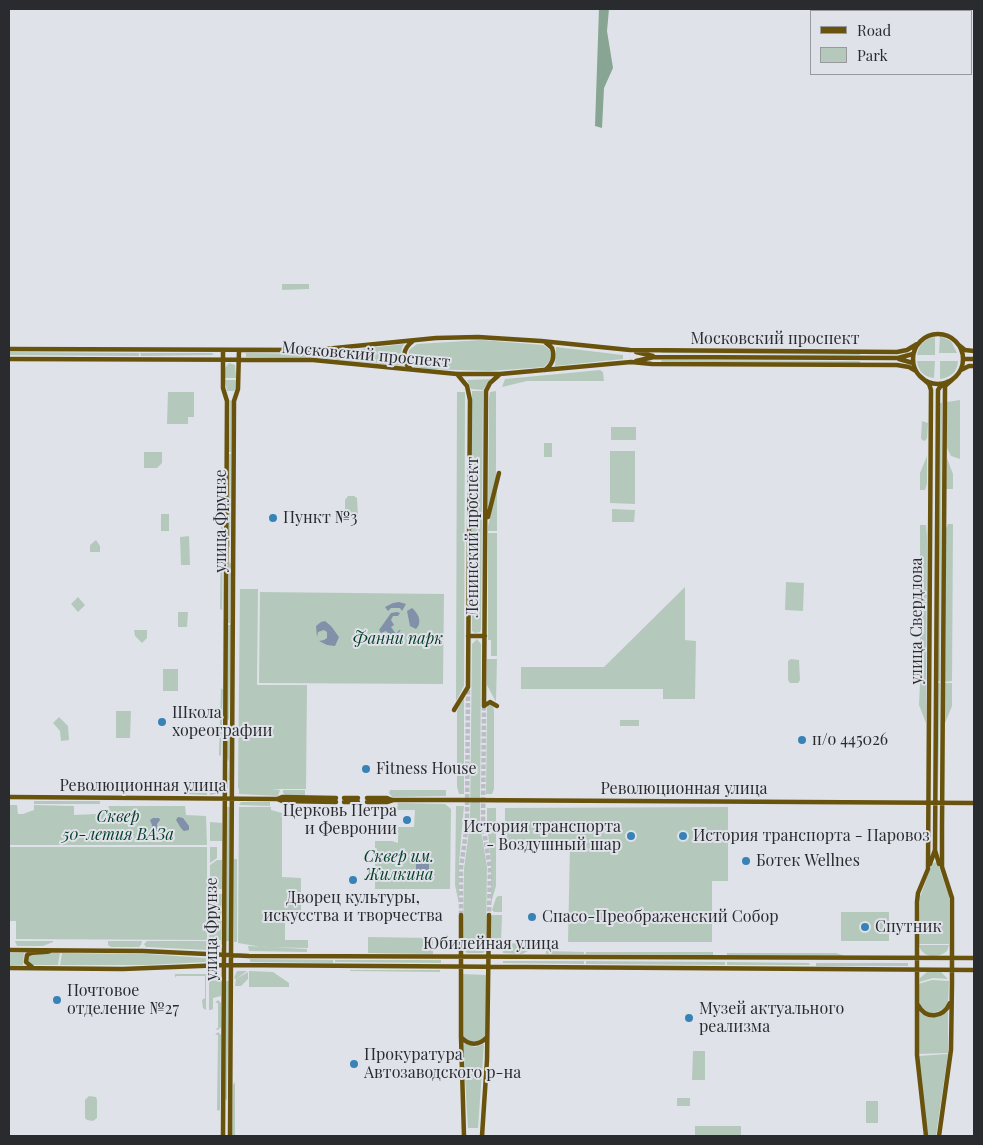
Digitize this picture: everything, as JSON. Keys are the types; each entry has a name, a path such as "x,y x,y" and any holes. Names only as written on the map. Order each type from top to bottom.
{"main road":[{"path":"959,346 963,359 960,370 938,390 936,386 921,377 916,371 913,363 913,354 917,344 925,337 938,334 949,336 965,350 974,351"},
{"name":"Московский проспект","path":"9,349 315,350 414,340 478,337 541,340 632,350 897,352 907,350 917,344"},
{"path":"414,340 406,347 404,356 406,364 414,371"},
{"path":"541,340 552,348 554,356 552,364 542,371"},
{"name":"улица Фрунзе","path":"223,350 224,391 227,401 223,1136"},
{"name":"улица Фрунзе","path":"230,1136 234,401 237,391 239,350"},
{"name":"Московский проспект","path":"632,350 654,357"},
{"path":"632,350 638,355 638,358 632,362"},
{"name":"Московский проспект","path":"9,359 320,360 414,371 500,374 632,362 654,357 898,358 913,354"},
{"name":"Московский проспект","path":"898,358 913,363"},
{"path":"963,359 974,359"},
{"name":"Московский проспект","path":"632,362 658,364 897,365 909,367 916,371"},
{"path":"960,370 974,366"},
{"name":"Ленинский проспект","path":"454,710 468,686 470,400 467,386 457,374"},
{"name":"Ленинский проспект","path":"497,706 490,702 484,706 486,391 490,383 500,374"},
{"name":"улица Свердлова","path":"921,377 929,384 931,390 929,866"},
{"name":"улица Свердлова","path":"940,865 945,386 952,379"},
{"path":"929,382 938,384 947,382"},
{"name":"улица Свердлова","path":"938,390 935,850 952,898 951,1050 940,1136"},
{"path":"224,391 231,395 237,391"},
{"path":"227,401 230,398 234,401"},
{"path":"486,526 499,473"},
{"path":"226,547 230,550 234,547"},
{"path":"226,563 230,560 233,563"},
{"path":"468,636 485,636"},
{"path":"226,723 233,723"},
{"name":"Революционная улица","path":"9,797 225,799 277,799 282,797 336,800"},
{"name":"Революционная улица","path":"367,800 387,798 393,800 974,803"},
{"path":"344,800 358,800"},
{"name":"улица Свердлова","path":"926,1136 917,1062 917,897 935,850"},
{"path":"929,866 934,862 940,865"},
{"path":"461,915 461,1037 464,1136"},
{"path":"482,1136 487,1037 489,915"},
{"name":"Юбилейная улица","path":"9,950 143,951 225,955 461,957 974,958"},
{"path":"34,968 26,962 27,955 54,950"},
{"path":"812,958 813,969"},
{"name":"Юбилейная улица","path":"9,968 133,969 231,965 974,970"},
{"path":"917,1002 922,1011 935,1016 946,1010 951,999"},
{"path":"461,1037 467,1042 474,1044 482,1042 487,1037"},
{"path":"224,1103 230,1103"}],"green space":[{"path":"599,9 609,9 607,31 613,68 604,88 602,128 595,126"},
{"path":"282,284 309,284 309,289 282,290"},
{"path":"940,336 951,341 957,353 939,353"},
{"path":"935,337 935,355 917,355 923,343"},
{"path":"482,340 543,345 550,350 552,359 544,367 490,371 427,369 415,367 408,360 409,350 417,344"},
{"path":"404,344 401,355 403,366 317,358 246,357 246,353 317,354"},
{"path":"556,347 623,355 623,359 555,366"},
{"path":"9,352 139,353 139,356 9,355"},
{"path":"140,353 212,353 214,355 141,356"},
{"path":"661,353 860,353 860,355"},
{"path":"860,361 860,363 662,362"},
{"path":"917,361 935,361 934,378 922,373"},
{"path":"940,361 958,361 955,371 950,376 940,379"},
{"path":"229,363 235,365 236,378 225,378 225,368"},
{"path":"600,370 603,372 604,381 527,381 502,387 505,379"},
{"path":"490,379 483,390 471,389 467,380"},
{"path":"225,380 236,380 234,391 227,391"},
{"path":"472,391 483,391 481,629 480,632 475,633 472,631"},
{"path":"496,391 496,478 488,511 489,398 490,392"},
{"path":"168,392 194,392 194,417 188,417 188,424 167,424"},
{"path":"457,392 465,392 464,686 456,701"},
{"path":"230,400 232,401 231,452 229,452"},
{"path":"960,400 960,459 951,456 947,448 947,402"},
{"path":"940,403 942,403 940,681 938,681"},
{"path":"922,421 928,423 925,441 921,438"},
{"path":"611,427 636,427 636,440 611,440"},
{"path":"544,443 552,443 552,457 544,457"},
{"path":"610,451 635,451 635,504 610,503"},
{"path":"144,452 162,452 162,463 157,468 144,468"},
{"path":"229,454 231,454 230,547 228,546"},
{"path":"927,456 927,484 925,490 920,490 920,473"},
{"path":"947,458 953,474 953,489 946,489"},
{"path":"497,488 497,531 488,531 488,526"},
{"path":"348,496 357,498 358,517 356,520 347,520 345,517 345,500"},
{"path":"612,509 635,510 634,522 612,522"},
{"path":"161,514 169,514 169,531 161,531"},
{"path":"223,522 222,610 220,609"},
{"path":"948,524 953,524 952,681 945,682 946,529"},
{"path":"920,525 926,525 927,537 926,682 920,682"},
{"path":"488,533 497,533 497,656 491,656 491,640 488,640"},
{"path":"189,536 190,565 181,565 180,537"},
{"path":"96,540 100,546 100,552 90,552 90,545"},
{"path":"229,562 231,564 230,623 228,623"},
{"path":"786,582 804,583 803,611 785,610"},
{"path":"685,587 685,640 696,641 695,699 663,699 663,689 521,689 521,667 604,667"},
{"path":"240,589 258,589 257,685 307,685 306,789 272,789 280,790 278,796 239,794"},
{"name":"Фанни парк","path":"260,592 444,594 443,684 259,683"},
{"path":"78,597 85,605 78,612 71,604"},
{"path":"178,612 188,612 187,627 178,627"},
{"path":"228,625 231,625 229,720 227,719"},
{"path":"134,630 147,630 147,638 142,643 135,636"},
{"path":"477,639 481,644 480,823 487,867 486,941 463,941 464,869 470,823 472,644"},
{"path":"487,659 497,659 496,702 487,685"},
{"path":"791,659 799,660 800,680 798,683 790,683 788,680 788,661"},
{"path":"163,669 178,669 178,691 163,691"},
{"path":"920,683 926,683 926,723 919,705"},
{"path":"938,683 940,683 938,792"},
{"path":"945,683 952,683 952,706 945,723"},
{"path":"221,688 223,690 221,756 219,755"},
{"path":"464,697 464,794 459,794 457,787 457,711"},
{"path":"492,704 494,710 494,789 492,794 486,794 487,708 488,705"},
{"path":"116,711 131,711 130,738 116,738"},
{"path":"59,717 68,726 69,740 61,741 60,731 53,723"},
{"path":"620,720 639,720 639,726 620,726"},
{"path":"229,725 230,780 228,780 227,726"},
{"path":"187,783 207,783 207,795 187,794"},
{"path":"210,783 222,783 222,789 219,793 210,795"},
{"path":"283,790 305,790 305,796 286,796"},
{"path":"390,790 446,790 446,796 392,797 389,793"},
{"path":"34,801 100,801 100,804 34,804"},
{"path":"241,802 270,802 270,806 239,805"},
{"name":"Сквер им. Жилкина","path":"398,803 445,804 451,809 450,889 375,889 375,841 398,843 398,827 414,827 415,810 397,810"},
{"name":"Сквер 50-летия ВАЗа","path":"9,805 17,805 18,814 34,810 34,805 74,806 74,815 96,814 103,809 108,809 109,806 185,806 186,815 206,816 207,845 9,845"},
{"path":"456,806 464,806 459,863 459,904 455,885"},
{"path":"227,807 230,807 229,941 226,941"},
{"path":"239,807 271,807 271,810 282,813 282,877 301,878 301,910 285,910 285,940 308,940 308,948 262,947 238,943"},
{"path":"728,807 728,881 712,881 712,942 568,942 570,844 505,843 505,808"},
{"path":"487,808 496,808 496,886 491,903 491,862"},
{"path":"210,822 222,823 222,841 210,841"},
{"path":"9,847 207,847 207,940 16,939 16,921 9,921"},
{"path":"210,847 217,847 217,858 210,863"},
{"path":"234,859 237,859 237,942 234,942"},
{"path":"217,860 222,860 222,889 210,889 210,865"},
{"path":"935,862 938,864 949,896 949,944 919,944 920,897 932,864"},
{"path":"210,894 222,894 221,940 209,940"},
{"path":"498,896 502,896 502,912 494,912 492,910"},
{"name":"Спутник","path":"841,912 889,912 889,941 841,941"},
{"path":"502,915 501,942 491,942 491,916"},
{"path":"368,937 433,938 433,954 368,953"},
{"path":"15,941 53,942 43,946 17,946"},
{"path":"108,941 142,941 139,947 111,947 108,945"},
{"path":"147,941 207,941 207,950 146,947 144,944"},
{"path":"463,943 486,943 486,950 483,953 467,953 463,949"},
{"path":"503,943 534,944 534,948 522,954 503,953"},
{"path":"919,945 949,945 947,951 943,954 931,956 923,953"},
{"path":"248,946 307,949 307,952 249,951"},
{"path":"546,951 584,952 584,954 546,954"},
{"path":"586,952 713,952 713,955 586,954"},
{"path":"9,953 24,953 23,965 9,965"},
{"path":"60,953 58,965 31,965 28,963 28,956 32,954"},
{"path":"62,953 147,954 206,958 206,962 147,965 60,965"},
{"path":"727,953 836,953 845,956 727,955"},
{"path":"250,959 333,960 333,963 250,962"},
{"path":"335,960 441,960 441,963 335,962"},
{"path":"503,961 584,961 584,964 503,963"},
{"path":"586,961 725,962 725,965 586,964"},
{"path":"727,962 809,963 810,964 727,965"},
{"path":"816,963 908,963 908,966 816,966"},
{"path":"440,970 440,972 350,971"},
{"path":"237,971 247,971 236,979 234,978"},
{"path":"249,971 273,972 289,983 289,987 249,987"},
{"path":"248,972 248,979 241,986 235,986 236,979"},
{"path":"927,972 941,972 948,979 933,978 919,982 920,978"},
{"path":"175,974 206,974 206,1010 203,1008 202,1000 205,998 205,976 176,976 175,978"},
{"path":"462,974 486,975 486,1034 481,1040 474,1042 462,1035"},
{"path":"209,980 221,981 221,996 213,998 213,1009 211,1010 209,1010"},
{"path":"932,980 949,981 948,1004 937,1012 929,1013 925,1012 919,1004 918,984"},
{"path":"226,981 229,981 227,1100 225,1099"},
{"path":"218,1000 221,1003 221,1027 218,1030 215,1029 218,1028 218,1003 215,1003"},
{"path":"918,1010 929,1017 937,1017 948,1011 948,1053 918,1054"},
{"path":"218,1032 221,1035 219,1111 217,1110 218,1035 215,1035"},
{"path":"463,1043 475,1047 484,1044 478,1128 468,1128"},
{"path":"693,1051 705,1051 705,1080 692,1080"},
{"path":"948,1054 936,1136 928,1136 918,1056"},
{"path":"235,1082 235,1136 232,1136 233,1085"},
{"path":"89,1096 96,1097 97,1100 97,1118 93,1121 85,1118 85,1100"},
{"path":"677,1098 690,1098 690,1106 677,1106"},
{"path":"866,1101 878,1101 878,1123 866,1123"},
{"path":"695,1126 741,1126 741,1136 695,1136"}],"water":[{"path":"393,603 406,604 402,611 400,608 391,608 388,611 385,607"},
{"path":"412,608 419,618 416,629 410,626 407,611"},
{"path":"391,613 400,613 398,616 393,616 391,620 394,625 391,627 396,634 401,630 394,637 384,640 383,636 388,633 386,631 381,633 379,630"},
{"path":"325,621 339,637 335,646 319,641 327,638 327,632 324,630 318,632 317,637 316,626"},
{"path":"178,817 183,818 189,826 189,830 184,831 182,829 176,820"},
{"path":"159,818 160,820 157,824 158,831 153,832 150,820"},
{"path":"416,859 429,859 429,870 416,870"}],"tunnel":[{"path":"461,915 461,868 467,824 468,688"},
{"path":"484,706 483,824 490,868 489,915"}],"place":[{"name":"Пункт №3","path":"273,518"},
{"name":"Школа хореографии","path":"162,722"},
{"name":"п/о 445026","path":"802,740"},
{"name":"Fitness House","path":"366,769"},
{"name":"Церковь Петра и Февронии","path":"407,820"},
{"name":"История транспорта - Воздушный шар","path":"631,836"},
{"name":"История транспорта - Паровоз","path":"683,836"},
{"name":"Ботек Wellnes","path":"746,861"},
{"name":"Дворец культуры, искусства и творчества","path":"353,880"},
{"name":"Спасо-Преображенский Собор","path":"532,917"},
{"name":"Спутник","path":"865,927"},
{"name":"Почтовое отделение №27","path":"57,1000"},
{"name":"Музей актуального реализма","path":"689,1018"},
{"name":"Прокуратура Автозаводского р-на","path":"354,1064"}]}
